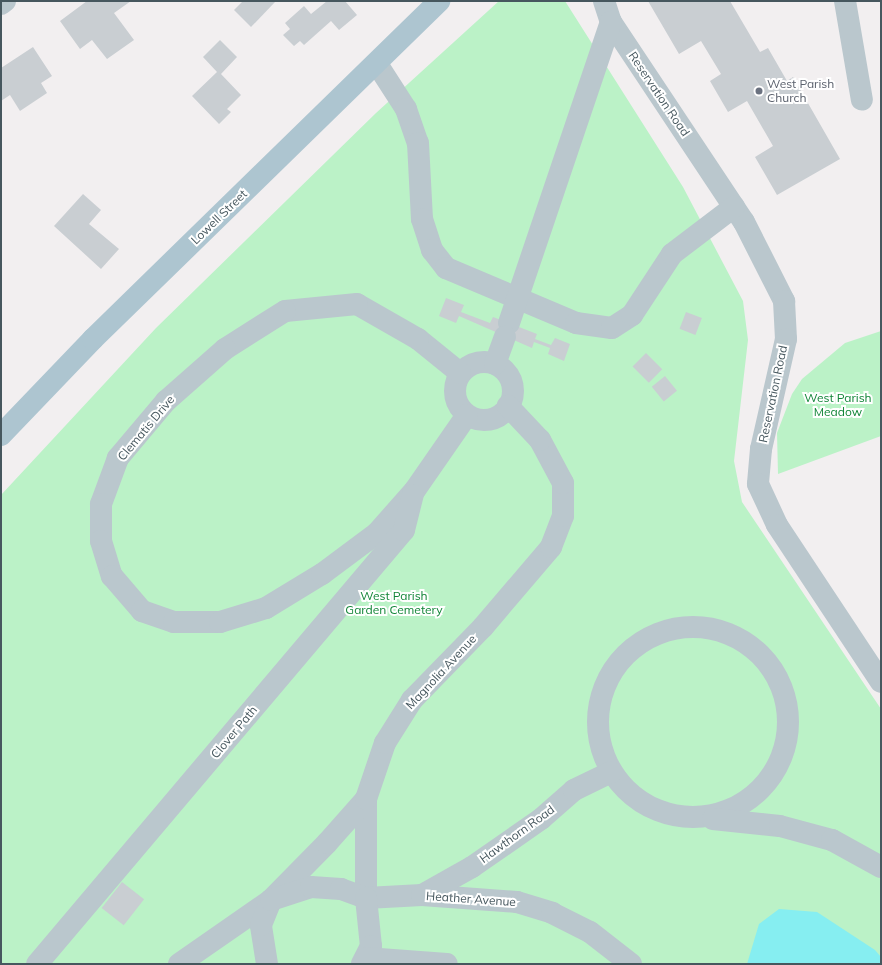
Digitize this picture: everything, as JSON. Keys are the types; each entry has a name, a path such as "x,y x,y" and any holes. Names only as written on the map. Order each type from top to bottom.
{"main road":[{"name":"Lowell Street","path":"1,435 93,339 377,64 439,1"}],"street":[{"path":"1,4 5,1"},
{"name":"Reservation Road","path":"604,1 610,22 734,206 784,301 786,338 761,449 758,484 777,525 881,682"},
{"path":"845,1 862,100"},
{"path":"495,364 610,22"},
{"path":"377,64 406,109 418,143 422,219 432,250 446,268 576,323 612,328 632,315 672,254 734,206"},
{"name":"Clematis Drive","path":"460,373 418,338 357,304 285,311 225,349 166,401 118,458 101,504 101,542 112,576 142,611 174,622 220,622 266,608 322,574 377,533 414,490 467,415"},
{"path":"476,363 495,364 509,377 512,397 508,406 502,413 485,420 467,415 456,400 455,391 460,373 476,363"},
{"name":"Magnolia Avenue","path":"179,964 271,900 366,799 385,743 412,700 483,627 551,547 559,532 564,516 563,483 540,440 508,406"},
{"name":"Clover Path","path":"37,964 404,530 414,490"},
{"path":"704,818 733,809 759,792 778,768 788,739 788,708 778,679 761,654 735,636 706,628 675,628 646,639 622,658 605,683 597,713 599,743 610,772 625,790 645,806 668,815 780,826 832,840 881,867"},
{"name":"Hawthorn Road","path":"422,895 472,867 541,819 574,790 610,772"},
{"path":"366,799 366,898 371,927 366,962 447,964"},
{"path":"267,964 261,925 271,900 311,887 341,889 366,898"},
{"name":"Heather Avenue","path":"366,898 422,895 517,902 552,912 590,932 631,964"}],"green space":[{"name":"West Parish Garden Cemetery","path":"499,1 565,1 683,187 743,301 748,340 734,461 742,502 881,709 881,964 1,964 1,495 156,328 376,113"},
{"name":"West Parish Meadow","path":"881,331 881,436 778,474 777,433 792,394 802,379 845,343"}],"water":[{"path":"779,909 817,912 875,950 881,957 881,964 747,964 759,924"}],"building":[{"path":"87,1 131,1 114,13 134,40 107,59 92,40 80,49 60,21"},
{"path":"243,1 276,1 251,27 234,10"},
{"path":"327,1 345,1 357,15 339,30 331,21 304,45 300,41 294,46 283,35 290,29 285,23 304,6 311,14"},
{"name":"West Parish Church","path":"648,1 730,1 760,52 768,48 787,81 793,77 840,159 777,195 755,157 773,146 747,101 728,112 710,81 721,74 701,41 679,54"},
{"path":"220,40 237,57 221,74 241,95 227,109 231,112 219,124 192,96 217,72 203,57"},
{"path":"33,47 52,76 41,83 47,93 20,111 10,95 1,101 1,68"},
{"path":"83,194 101,210 89,224 119,249 101,269 54,226"},
{"path":"446,298 464,305 461,312 490,323 493,317 537,334 535,339 551,345 555,338 570,344 564,361 548,354 550,348 534,342 532,348 459,316 456,323 439,316"},
{"path":"686,312 702,318 695,335 680,329"},
{"path":"646,353 662,369 649,383 633,366"},
{"path":"665,376 677,391 664,401 652,387"},
{"path":"122,882 144,899 124,925 102,908"}],"place":[{"name":"West Parish Church","path":"759,91"}]}
